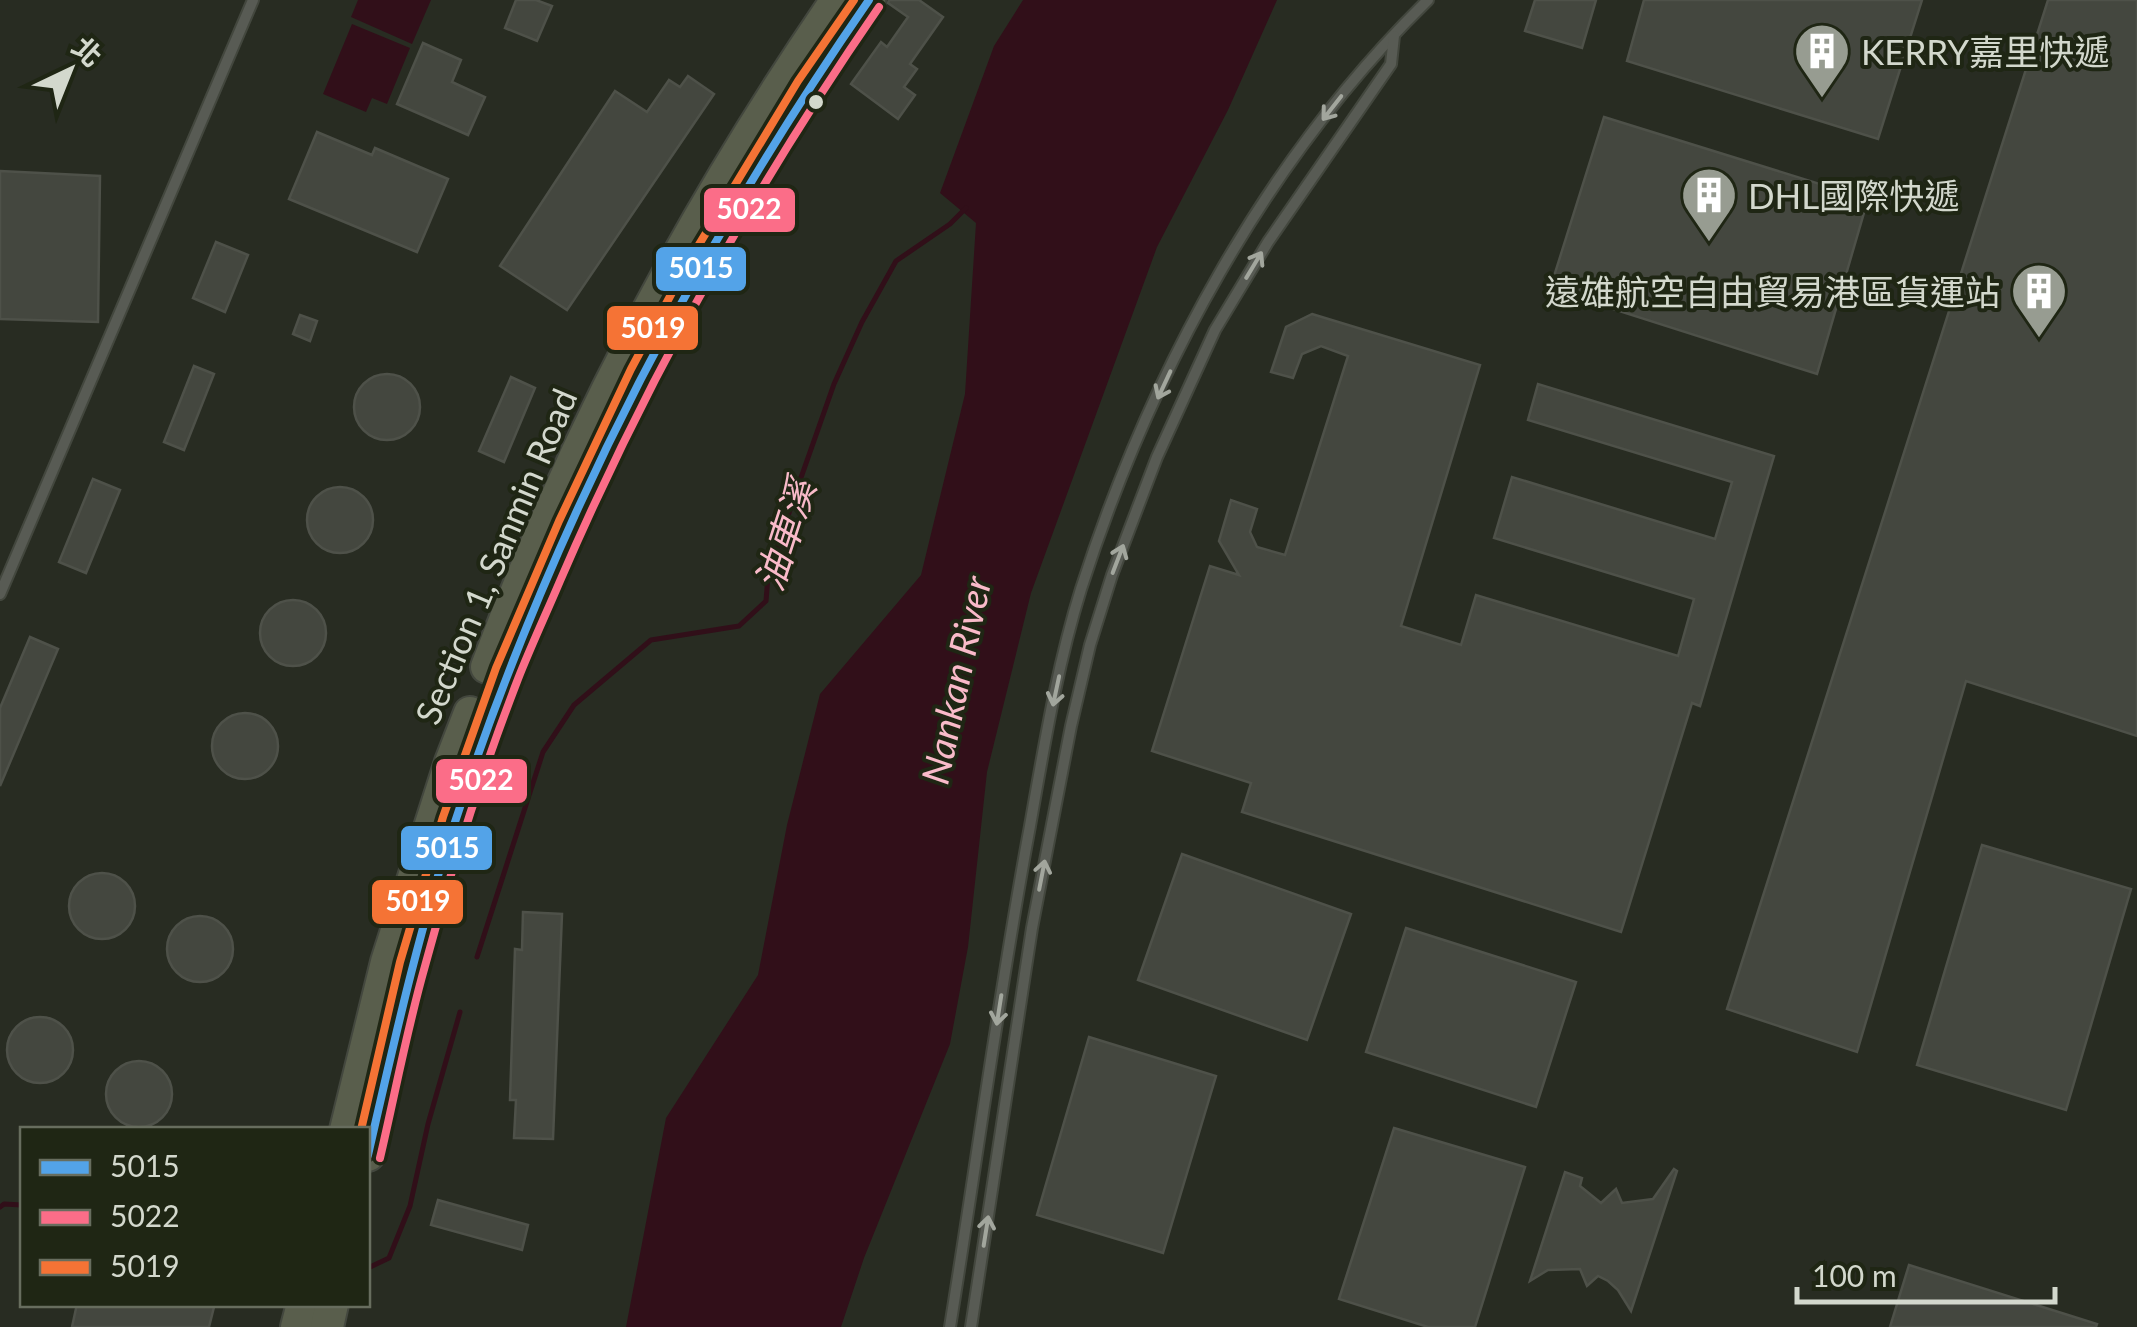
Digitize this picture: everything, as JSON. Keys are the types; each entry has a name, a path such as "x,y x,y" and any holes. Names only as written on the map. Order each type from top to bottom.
{"main road":[{"name":"Section 1, Sanmin Road","path":"347,1127 387,962 451,762 555,500 686,242 788,71 837,0"},
{"name":"Section 1, Sanmin Road","path":"370,1147 412,965 455,821 507,673 570,526 642,374 700,268 809,87 869,0"}],"lane":[{"path":"0,594 252,0"},
{"path":"950,1327 1010,935 1055,694 1081,589 1138,438 1231,254 1283,173 1322,122 1394,33 1428,0"},
{"path":"972,1327 1032,928 1075,710 1106,592 1157,458 1215,330 1268,242 1391,64 1394,33"}],"water":[{"path":"358,0 431,0 412,44 351,17"},
{"name":"Nankan River","path":"1023,0 1277,0 1228,110 1157,247 1031,593 987,772 968,947 950,1044 864,1258 841,1327 626,1327 666,1118 758,975 787,825 820,694 921,575 965,394 976,223 940,193 994,46"},
{"path":"352,24 410,48 387,104 372,98 366,112 323,94"}],"building":[{"path":"516,0 536,0 552,6 537,41 505,28"},
{"path":"889,0 919,0 943,17 910,64 917,69 904,87 915,95 898,119 851,84 881,42 887,47 908,17"},
{"path":"1535,0 1596,0 1582,48 1525,31"},
{"name":"KERRY嘉里快遞","path":"1644,0 1922,0 1878,139 1627,61"},
{"name":"遠雄航空自由貿易港區貨運站","path":"2048,0 2137,0 2137,736 1966,681 1857,1052 1727,1009"},
{"path":"423,43 461,60 452,82 485,97 468,135 397,104"},
{"path":"688,76 714,94 567,310 500,266 615,91 647,112 669,80 680,87"},
{"name":"DHL國際快遞","path":"1604,117 1868,199 1817,374 1550,289"},
{"path":"317,132 372,155 375,148 448,179 417,252 289,199"},
{"path":"0,171 100,176 98,322 0,319"},
{"path":"216,242 248,255 225,312 193,298"},
{"path":"1312,314 1480,365 1401,626 1461,645 1476,595 1678,656 1694,599 1494,538 1512,477 1715,539 1732,482 1528,420 1538,384 1774,456 1700,706 1692,703 1621,932 1242,812 1251,783 1152,751 1210,566 1239,575 1219,541 1231,500 1257,509 1250,532 1257,547 1285,555 1348,356 1321,346 1302,354 1293,378 1271,372 1286,327"},
{"path":"300,315 317,321 310,341 293,334"},
{"path":"194,366 214,374 184,450 164,442"},
{"path":"387,374 410,384 420,407 410,430 387,440 364,430 354,407 364,384"},
{"path":"511,377 535,388 504,462 479,451"},
{"path":"93,479 120,490 86,573 59,562"},
{"path":"340,487 363,497 373,520 363,543 340,553 317,543 307,520 317,497"},
{"path":"293,600 316,610 326,633 316,656 293,666 270,656 260,633 270,610"},
{"path":"30,637 58,649 0,786 0,708"},
{"path":"245,713 268,723 278,746 268,769 245,779 222,769 212,746 222,723"},
{"path":"1982,845 2131,889 2066,1110 1917,1065"},
{"path":"1182,854 1351,914 1307,1040 1138,980"},
{"path":"102,873 125,883 135,906 125,929 102,939 79,929 69,906 79,883"},
{"path":"523,912 562,914 553,1139 514,1138 516,1100 510,1100 515,949 522,950"},
{"path":"200,916 223,926 233,949 223,972 200,982 177,972 167,949 177,926"},
{"path":"1406,928 1576,982 1536,1107 1366,1052"},
{"path":"40,1017 63,1027 73,1050 63,1073 40,1083 17,1073 7,1050 17,1027"},
{"path":"1089,1037 1216,1076 1163,1253 1037,1215"},
{"path":"139,1061 162,1071 172,1094 162,1117 139,1127 116,1117 106,1094 116,1071"},
{"path":"1394,1128 1525,1167 1475,1327 1428,1327 1339,1299"},
{"path":"1674,1169 1677,1171 1631,1311 1608,1281 1598,1276 1587,1286 1580,1269 1548,1270 1530,1281 1565,1172 1582,1178 1580,1186 1601,1203 1616,1189 1622,1203 1653,1199"},
{"path":"438,1200 528,1225 522,1250 431,1225"},
{"path":"1909,1265 2097,1324 1890,1327"},
{"path":"76,1307 214,1307 209,1327 72,1327"}],"waterway":[{"name":"油車溪","path":"477,957 543,752 574,705 651,640 739,626 766,601 768,576 797,489 834,384 862,322 896,261 950,224 966,208"},
{"name":"油車溪","path":"370,1267 389,1258 410,1206 428,1124 460,1012"},
{"name":"油車溪","path":"0,1207 20,1205"}],"transit line":[{"name":"5019","path":"362,1127 400,962 443,817 496,668 559,521 631,369 689,261 798,81 854,0"},
{"name":"5015","path":"370,1147 430,902 494,710 536,603 633,395 687,293 744,194 869,0"},
{"name":"5022","path":"380,1158 412,1014 445,893 492,749 533,642 629,432 705,286 789,145 879,7"}],"place":[{"name":"KERRY嘉里快遞","path":"1822,100"},
{"name":"DHL國際快遞","path":"1709,244"},
{"name":"遠雄航空自由貿易港區貨運站","path":"2039,340"}]}
